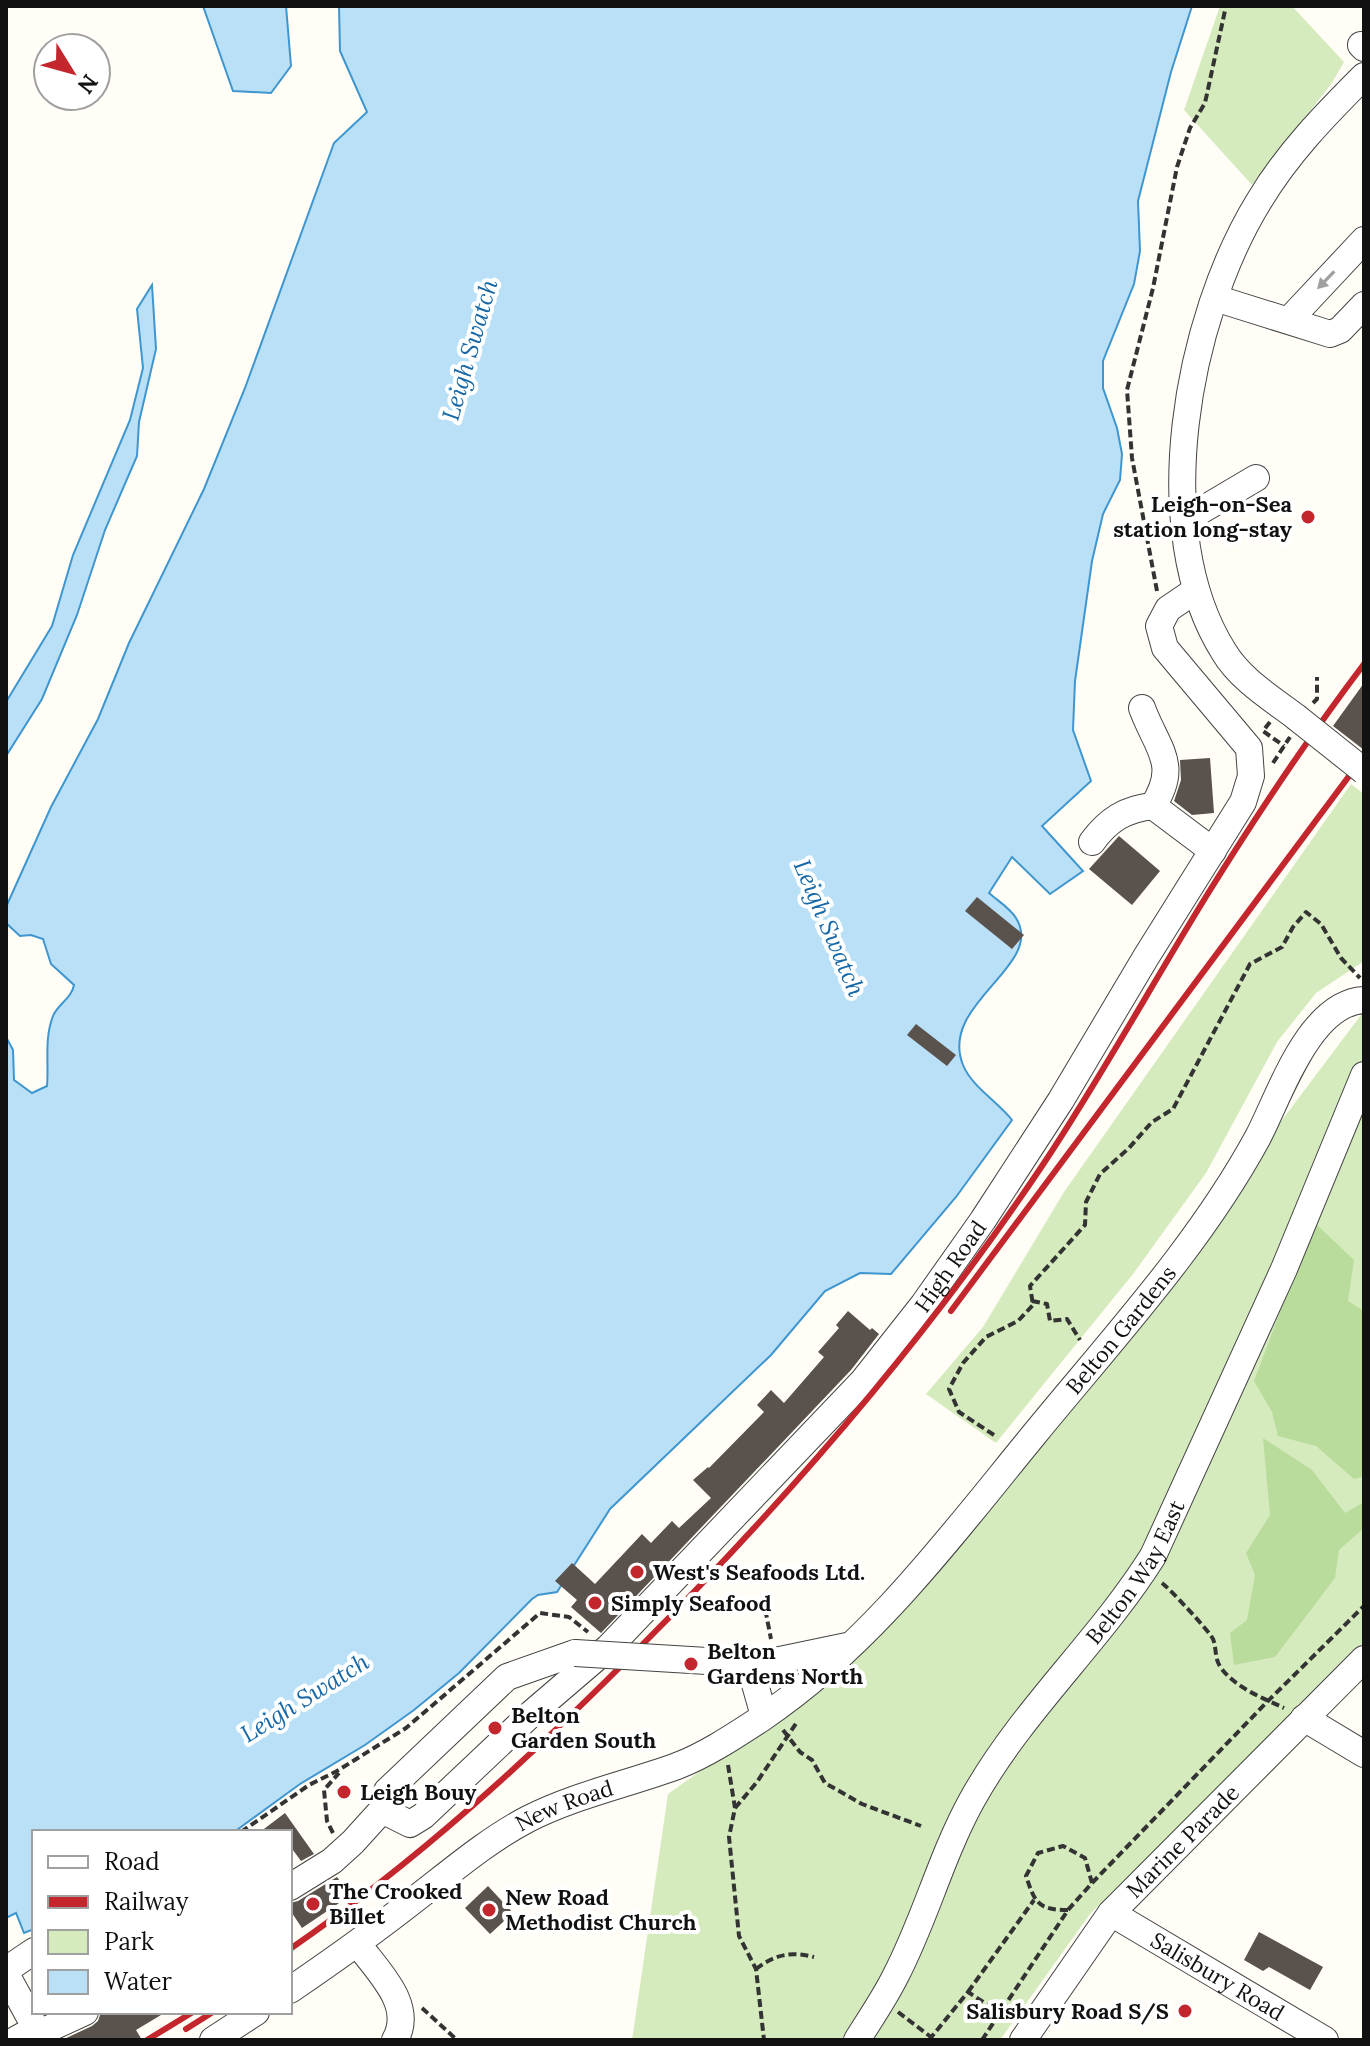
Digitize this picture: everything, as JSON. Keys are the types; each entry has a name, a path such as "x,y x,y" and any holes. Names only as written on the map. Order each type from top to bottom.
{"street":[{"path":"1364,76 1323,117 1279,169 1237,240 1215,298 1191,384 1184,427 1182,470 1185,520 1196,590 1225,655 1257,687 1364,771"},
{"path":"1289,320 1364,240"},
{"path":"1215,298 1330,334 1340,330 1364,305"},
{"path":"1185,520 1256,478"},
{"path":"1168,609 1196,590"},
{"name":"High Road","path":"385,1800 410,1824 423,1816 618,1637 863,1381 923,1305 983,1220 1061,1100 1243,802 1251,776 1249,748 1165,648 1159,626 1168,609"},
{"path":"1142,708 1167,769 1165,787 1153,806"},
{"path":"1092,842 1105,823 1137,808 1153,806 1213,851"},
{"name":"Belton Gardens","path":"850,1645 904,1590 952,1534 1205,1222 1257,1139 1315,1028 1363,993"},
{"name":"Belton Way East","path":"857,2040 896,1976 947,1851 1011,1736 1132,1589 1153,1556 1284,1269 1364,1075"},
{"path":"292,1886 332,1861 418,1762 507,1677 575,1653 754,1663 850,1645"},
{"name":"New Road","path":"292,1989 358,1944 495,1839 549,1809 681,1765 725,1741 767,1714 850,1645"},
{"name":"Marine Parade","path":"1023,2040 1111,1913 1364,1659"},
{"path":"754,1663 767,1714"},
{"path":"1304,1718 1364,1754"},
{"name":"Salisbury Road","path":"1111,1913 1325,2040"},
{"path":"358,1944 399,2002 402,2023 395,2040"},
{"path":"32,1952 6,1972 24,2035 48,2029 81,2014"},
{"path":"213,2040 253,2014"}],"path":[{"path":"1168,609 1157,592 1141,512 1127,390 1153,288 1177,167 1190,128 1205,103 1226,6"},
{"path":"994,1435 959,1412 949,1389 963,1363 986,1337 1018,1321 1033,1305 1030,1286 1085,1225 1086,1202 1100,1174 1152,1122 1173,1109 1250,964 1282,947 1306,912 1321,924 1341,958 1360,975 1363,993"},
{"path":"1032,1301 1047,1304 1050,1321 1067,1319 1080,1340"},
{"path":"1166,1586 1214,1640 1214,1655 1221,1668 1247,1690 1304,1718"},
{"path":"754,1663 763,1598"},
{"path":"982,2040 1068,1910 1268,1701 1364,1606"},
{"path":"735,1808 757,1782 809,1702 799,1689"},
{"path":"767,1714 800,1752 812,1760 825,1783 862,1804 921,1826"},
{"path":"725,1741 735,1808 729,1837 739,1936 756,1969 764,2040"},
{"path":"244,1830 309,1785 343,1768 324,1790 327,1821 333,1834"},
{"path":"1068,1910 1050,1910 1034,1900 1026,1876 1038,1853 1063,1846 1085,1858 1092,1883"},
{"path":"881,2000 930,2039 1034,1900"},
{"path":"756,1969 771,1957 814,1957"},
{"path":"968,1992 1000,2013"}],"green space":[{"path":"1220,6 1292,6 1344,62 1332,83 1252,185 1184,110"},
{"path":"1351,784 1364,794 1364,961 1316,993 1277,1042 1206,1173 1133,1274 996,1443 926,1394 983,1327 1064,1192"},
{"path":"1364,1011 1364,1642 1090,1914 1000,2040 632,2040 668,1794 856,1660 987,1512"},
{"path":"1314,1222 1354,1260 1348,1301 1364,1311 1364,1476 1354,1479 1316,1446 1278,1436 1272,1412 1254,1381"},
{"path":"1263,1438 1312,1470 1345,1513 1364,1502 1364,1528 1339,1550 1335,1578 1275,1657 1234,1665 1230,1633 1247,1620 1255,1575 1246,1553 1270,1515"}],"water":[{"path":"203,6 286,6 291,66 271,93 233,91"},
{"name":"Leigh Swatch","path":"339,6 1192,6 1171,72 1138,201 1140,251 1134,284 1103,361 1103,388 1122,454 1120,480 1103,514 1092,561 1075,681 1073,730 1091,781 1042,826 1083,871 1050,894 1012,857 989,893 1016,918 1021,936 1017,952 965,1023 959,1043 967,1073 1012,1120 956,1197 891,1274 860,1273 825,1291 771,1355 610,1509 557,1592 532,1599 459,1673 414,1710 365,1745 300,1784 237,1830 32,1830 32,1930 24,1933 16,1913 6,1918 6,1037 13,1050 14,1080 32,1093 47,1086 50,1025 55,1012 71,994 74,985 51,964 43,939 31,935 20,936 6,923 6,907 51,807 98,719 129,643 204,489 245,388 334,143 367,112 340,51"},
{"path":"152,285 156,349 139,422 137,456 105,530 77,615 42,699 6,756 6,702 52,626 73,555 130,420 143,368 137,309"}],"building":[{"path":"1364,683 1364,750 1333,726"},
{"path":"1210,758 1214,813 1192,815 1174,801 1181,780 1180,760"},
{"path":"1119,836 1160,871 1132,905 1089,869"},
{"path":"977,897 1024,935 1012,949 965,911"},
{"path":"916,1024 956,1055 947,1066 907,1035"},
{"path":"848,1311 879,1334 851,1370 601,1633 571,1607 577,1600 555,1581 572,1563 595,1584 642,1534 651,1543 672,1521 679,1528 711,1498 693,1480 709,1468 764,1412 757,1405 771,1390 784,1403 824,1357 818,1352 839,1328 836,1325"},
{"path":"285,1813 314,1854 301,1861 292,1849 292,1830 263,1830"},
{"name":"The Crooked Billet","path":"337,1877 345,1888 341,1891 345,1899 302,1928 292,1913 292,1902"},
{"name":"New Road Methodist Church","path":"488,1886 513,1913 490,1934 465,1908"},
{"path":"1259,1932 1323,1967 1310,1990 1269,1967 1263,1971 1244,1960"},
{"path":"100,2014 163,2014 136,2030 142,2040 62,2040 98,2021"}],"railway":[{"path":"292,1948 427,1845 555,1730 693,1593 852,1417 952,1293 1044,1163 1244,836 1364,664"},
{"path":"951,1311 1364,756"},
{"path":"147,2040 190,2014"},
{"path":"186,2029 210,2014"}],"place":[{"name":"Leigh-on-Sea station long-stay","path":"1308,517"},
{"name":"West's Seafoods Ltd.","path":"637,1572"},
{"name":"Simply Seafood","path":"595,1603"},
{"name":"Belton Gardens North","path":"691,1664"},
{"name":"Belton Garden South","path":"495,1728"},
{"name":"Leigh Bouy","path":"344,1792"},
{"name":"The Crooked Billet","path":"313,1904"},
{"name":"New Road Methodist Church","path":"489,1910"},
{"name":"Salisbury Road S/S","path":"1185,2011"}]}
